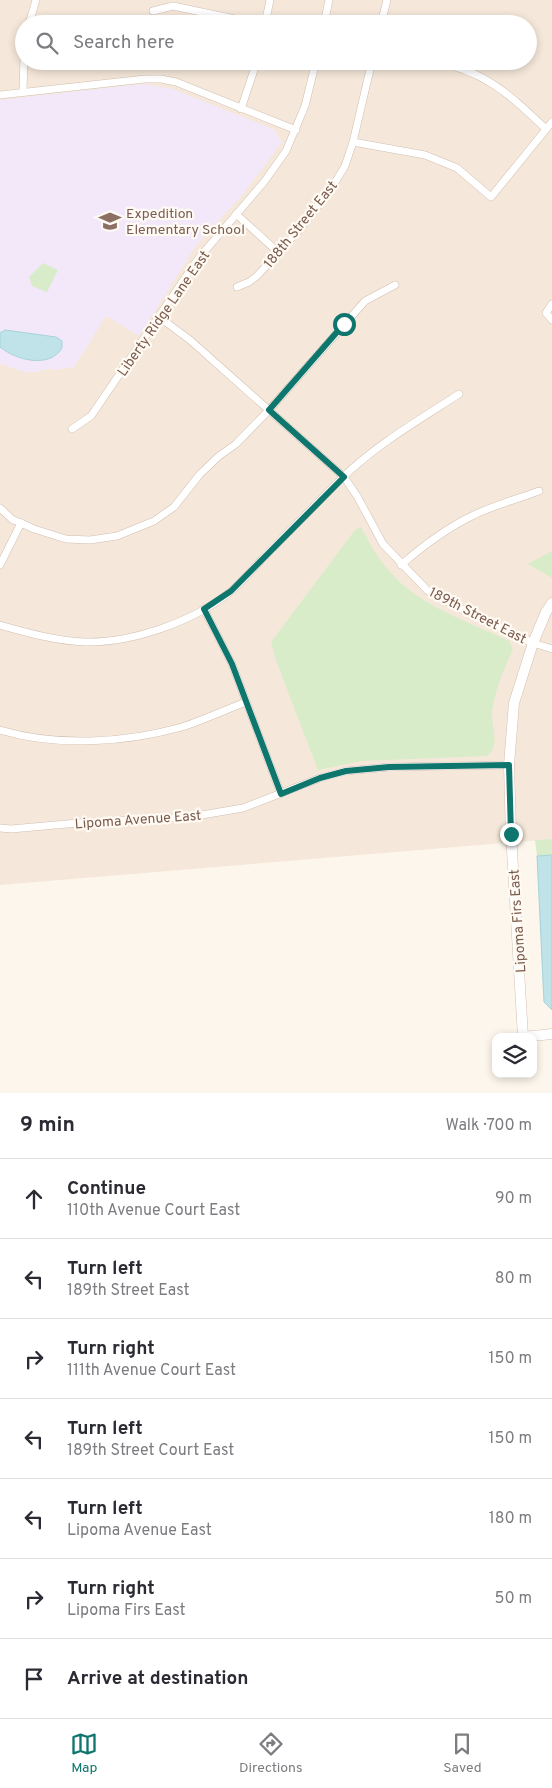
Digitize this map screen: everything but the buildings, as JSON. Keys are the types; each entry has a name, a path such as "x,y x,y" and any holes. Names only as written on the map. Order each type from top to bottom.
{"street":[{"path":"32,15 36,0"},
{"path":"267,15 270,0"},
{"path":"326,15 329,0"},
{"path":"383,15 387,0"},
{"path":"153,11 173,6 216,15"},
{"path":"23,92 24,70"},
{"path":"241,110 255,70"},
{"name":"Liberty Ridge Lane East","path":"72,429 91,416 198,259 264,182 286,152 305,106 314,70"},
{"name":"188th Street East","path":"237,287 257,276 279,253 334,184 345,166 353,142 370,70"},
{"path":"462,70 482,76 514,98 546,129"},
{"path":"0,95 145,79 161,79 176,82 241,110 296,130"},
{"path":"353,142 425,155 457,168 491,197 552,122"},
{"path":"236,214 279,253"},
{"path":"0,508 13,520 21,524 66,539 90,540 117,536 154,521 174,507 200,474 219,456 236,444 269,410 365,301 395,285"},
{"path":"552,304 546,313 552,320"},
{"name":"189th Street East","path":"159,317 190,340 344,477 357,496 383,544 401,565 428,591 533,643 552,649"},
{"path":"0,625 51,638 86,642 120,639 176,624 204,609 231,591 344,477 380,446 460,394"},
{"path":"401,565 427,543 451,527 476,514 539,491"},
{"path":"0,565 21,524"},
{"name":"Lipoma Firs East","path":"523,1033 511,834 509,765 514,703 533,643 546,612 552,603"},
{"path":"204,609 232,664 281,794"},
{"path":"0,730 16,735 66,741 105,740 148,735 183,726 246,702"},
{"name":"Lipoma Avenue East","path":"0,828 11,829 78,823 190,817 244,808 320,778 346,771 389,767 509,765"},
{"path":"537,1035 552,1034"}],"shaded area":[{"path":"0,0 552,0 552,839 0,885"},
{"name":"Expedition Elementary School","path":"143,84 172,89 273,129 282,142 243,194 195,247 139,336 106,316 74,367 24,372 0,364 0,100"}],"green space":[{"path":"43,263 58,270 47,292 32,286 29,277"},
{"path":"361,527 383,564 404,586 417,596 447,613 509,641 513,649 495,695 492,712 494,746 487,756 361,761 318,770 275,658 271,642 355,530"},
{"path":"552,551 552,578 528,564"},
{"path":"552,839 552,855 537,856 535,840"}],"water":[{"path":"5,330 56,337 62,341 62,348 49,359 23,359 0,347 0,333"},
{"path":"552,855 552,1010 544,1002 537,856"}],"place":[{"name":"Expedition Elementary School","path":"110,221"}],"route":[{"path":"344,324 269,410 344,477 231,591 204,609 232,664 281,794 320,778 346,771 389,767 509,765 511,834"}]}
